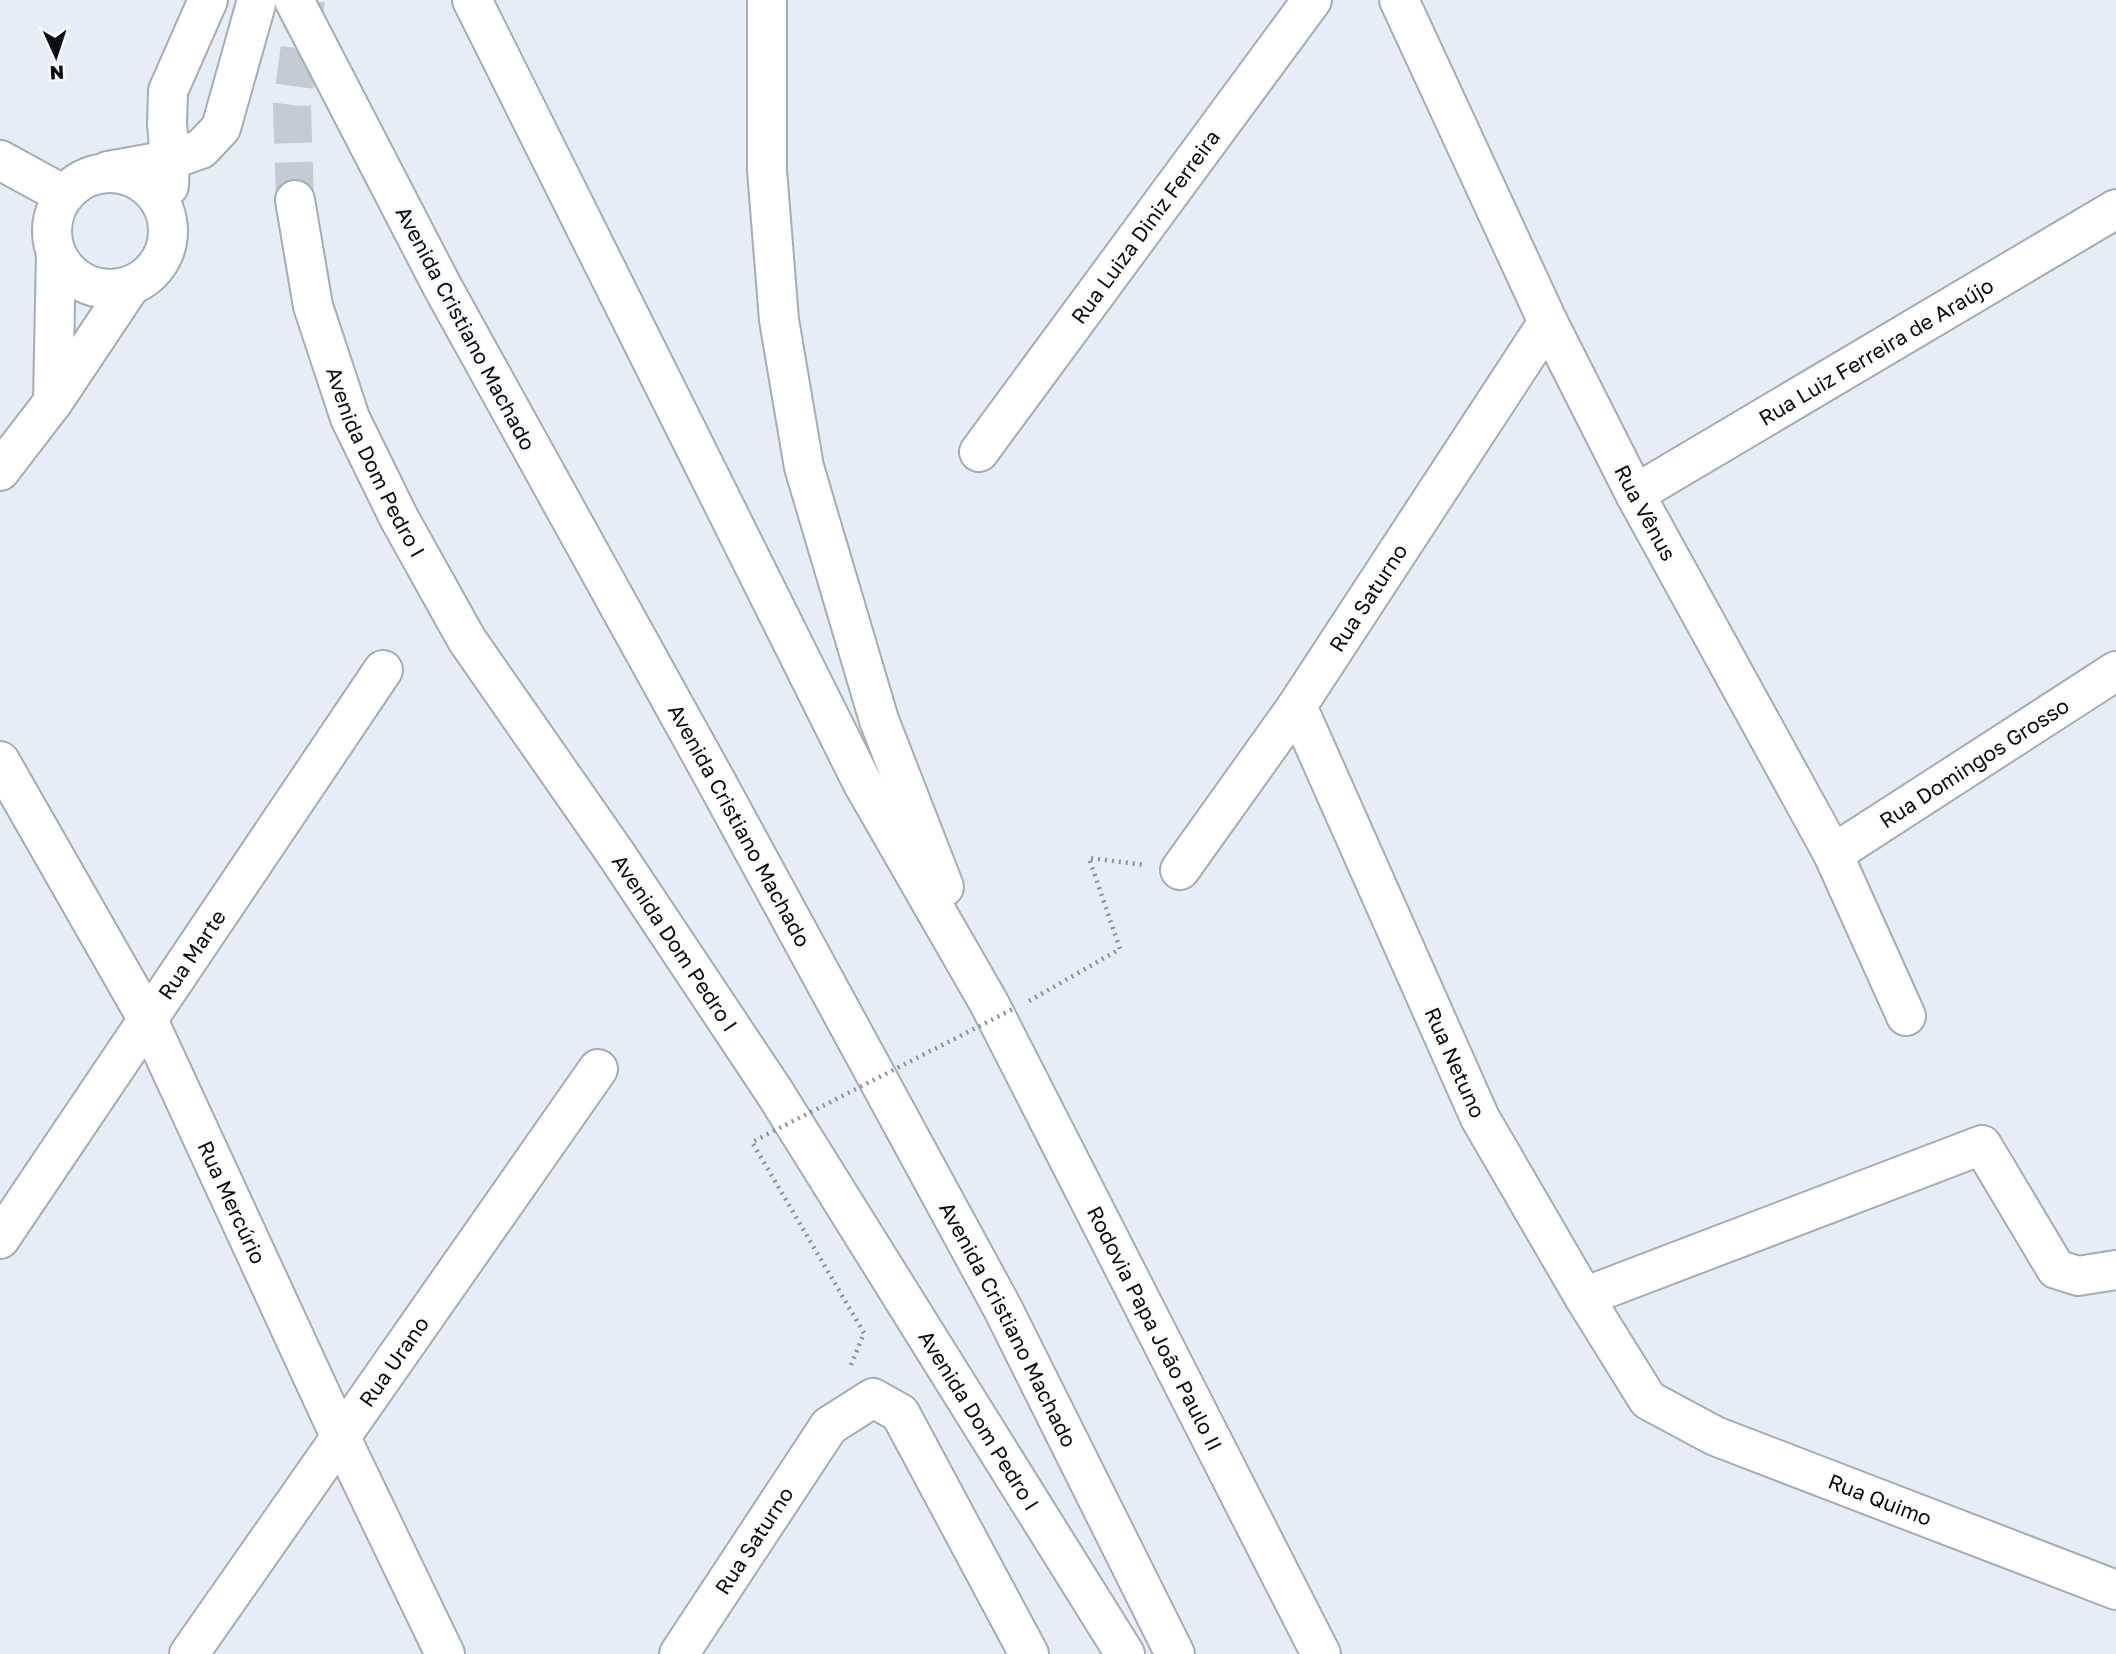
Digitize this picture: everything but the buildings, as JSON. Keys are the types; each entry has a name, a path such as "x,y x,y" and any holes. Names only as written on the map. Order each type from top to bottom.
{"main road":[{"path":"56,253 68,271 86,284 108,289 131,285 149,274 162,257 168,237 168,91 208,0"},
{"path":"53,402 56,253 51,231 54,212 64,195 79,181 99,173 170,160 201,149 221,128 257,0"},
{"name":"Avenida Cristiano Machado","path":"295,0 442,286 1003,1308 1175,1654"},
{"path":"472,0 862,782 1002,1006"},
{"path":"767,0 767,170 779,320 804,467 879,720 1002,1006"},
{"name":"Rua Luiza Diniz Ferreira","path":"979,452 1312,0"},
{"name":"Rua Vênus","path":"1399,0 1548,322 1635,494 1833,854 1906,1016"},
{"path":"0,160 64,195"},
{"path":"99,173 121,173 141,181 157,195 167,215 168,237"},
{"name":"Avenida Dom Pedro I","path":"295,200 313,306 350,418 399,518 467,640 616,854 775,1093 1125,1654"},
{"name":"Rua Luiz Ferreira de Araújo","path":"1635,494 2116,209"},
{"path":"0,471 53,402 131,285"},
{"name":"Rua Saturno","path":"1180,870 1297,706 1548,322"},
{"name":"Rua Marte","path":"0,1239 383,670"},
{"name":"Rua Domingos Grosso","path":"1833,854 2116,671"},
{"name":"Rua Netuno","path":"1297,706 1480,1118 1584,1297 1648,1400"},
{"name":"Rua Mercúrio","path":"0,761 148,1020 341,1438 445,1654"},
{"name":"Rodovia Papa João Paulo II","path":"1002,1006 1321,1654"},
{"name":"Rua Urano","path":"189,1654 598,1069"},
{"path":"1584,1297 1982,1145 2056,1269 2078,1276 2116,1270"},
{"name":"Rua Saturno","path":"680,1654 829,1426 873,1398 900,1413 1029,1654"},
{"name":"Rua Quimo","path":"1648,1400 1715,1436 2116,1590"}],"path":[{"path":"1031,1000 1120,949 1089,858 1180,870"},
{"path":"863,1334 752,1142 1002,1006"}],"tunnel":[{"path":"295,200 292,106 306,0"}]}
